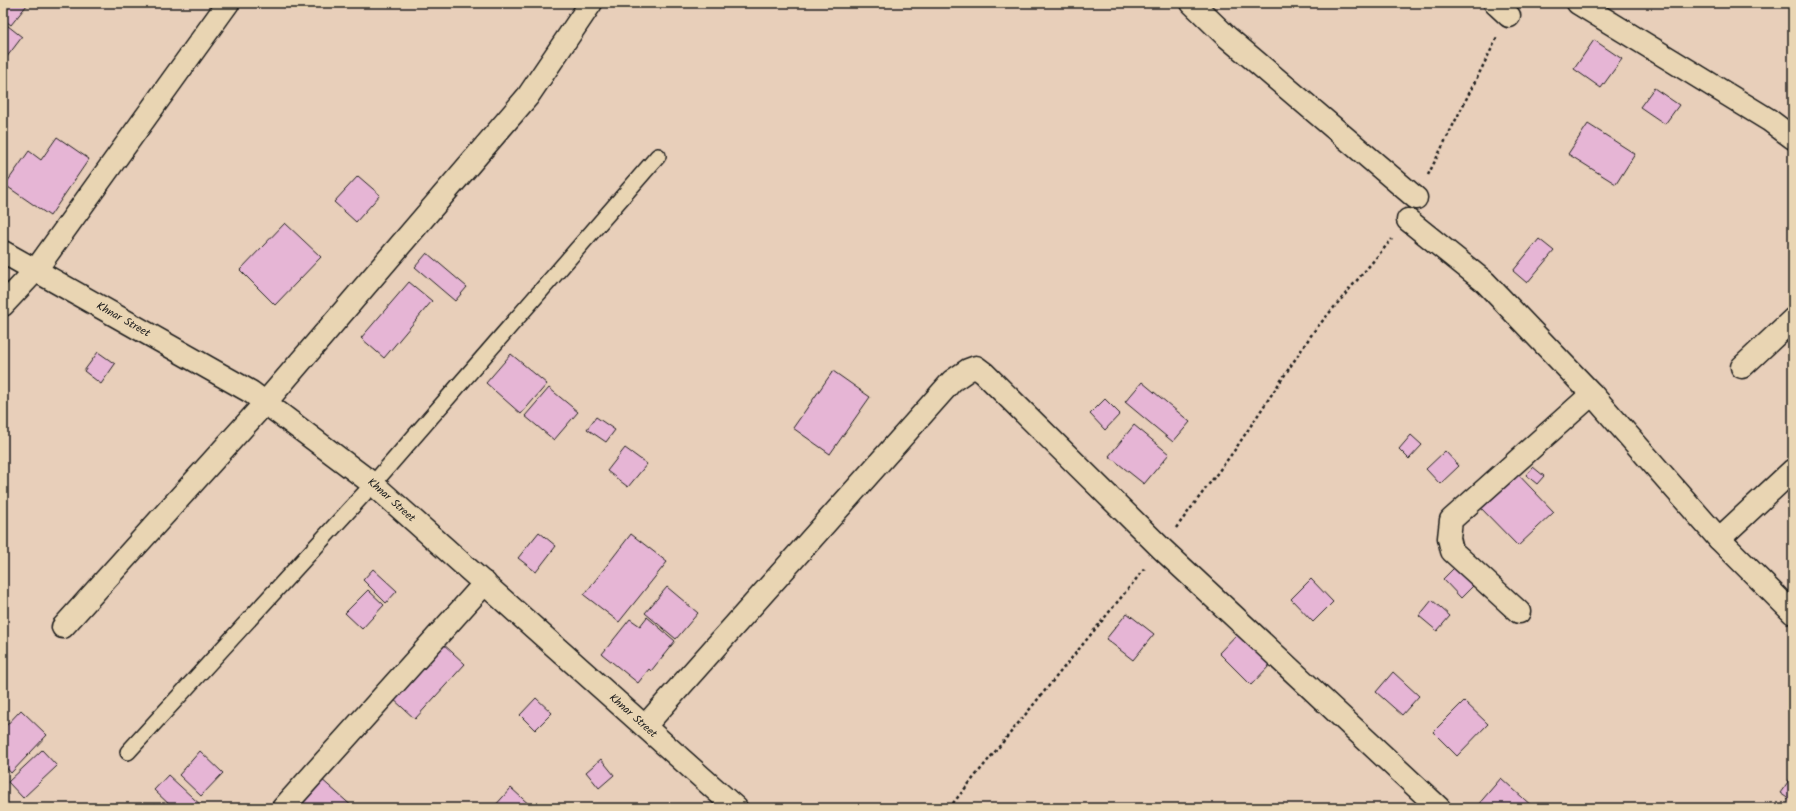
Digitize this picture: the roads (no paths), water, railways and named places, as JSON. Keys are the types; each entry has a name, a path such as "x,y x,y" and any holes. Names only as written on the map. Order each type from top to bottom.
{"street":[{"path":"3,305 35,270 228,3"},
{"path":"63,627 265,403 528,96 591,3"},
{"path":"1192,3 1226,36 1416,198"},
{"path":"1578,3 1769,120 1793,138"},
{"path":"1408,220 1485,282 1592,394 1719,539 1793,613"},
{"name":"Khnar Street","path":"3,252 251,392 374,484 736,808"},
{"path":"1742,367 1793,319"},
{"path":"645,726 952,381 968,370 976,367 984,373 1161,548 1439,808"},
{"path":"1519,612 1452,551 1449,538 1451,520 1592,394"},
{"path":"1719,539 1793,470"},
{"path":"283,808 485,583"}],"lane":[{"path":"128,752 374,484 658,156"}]}
